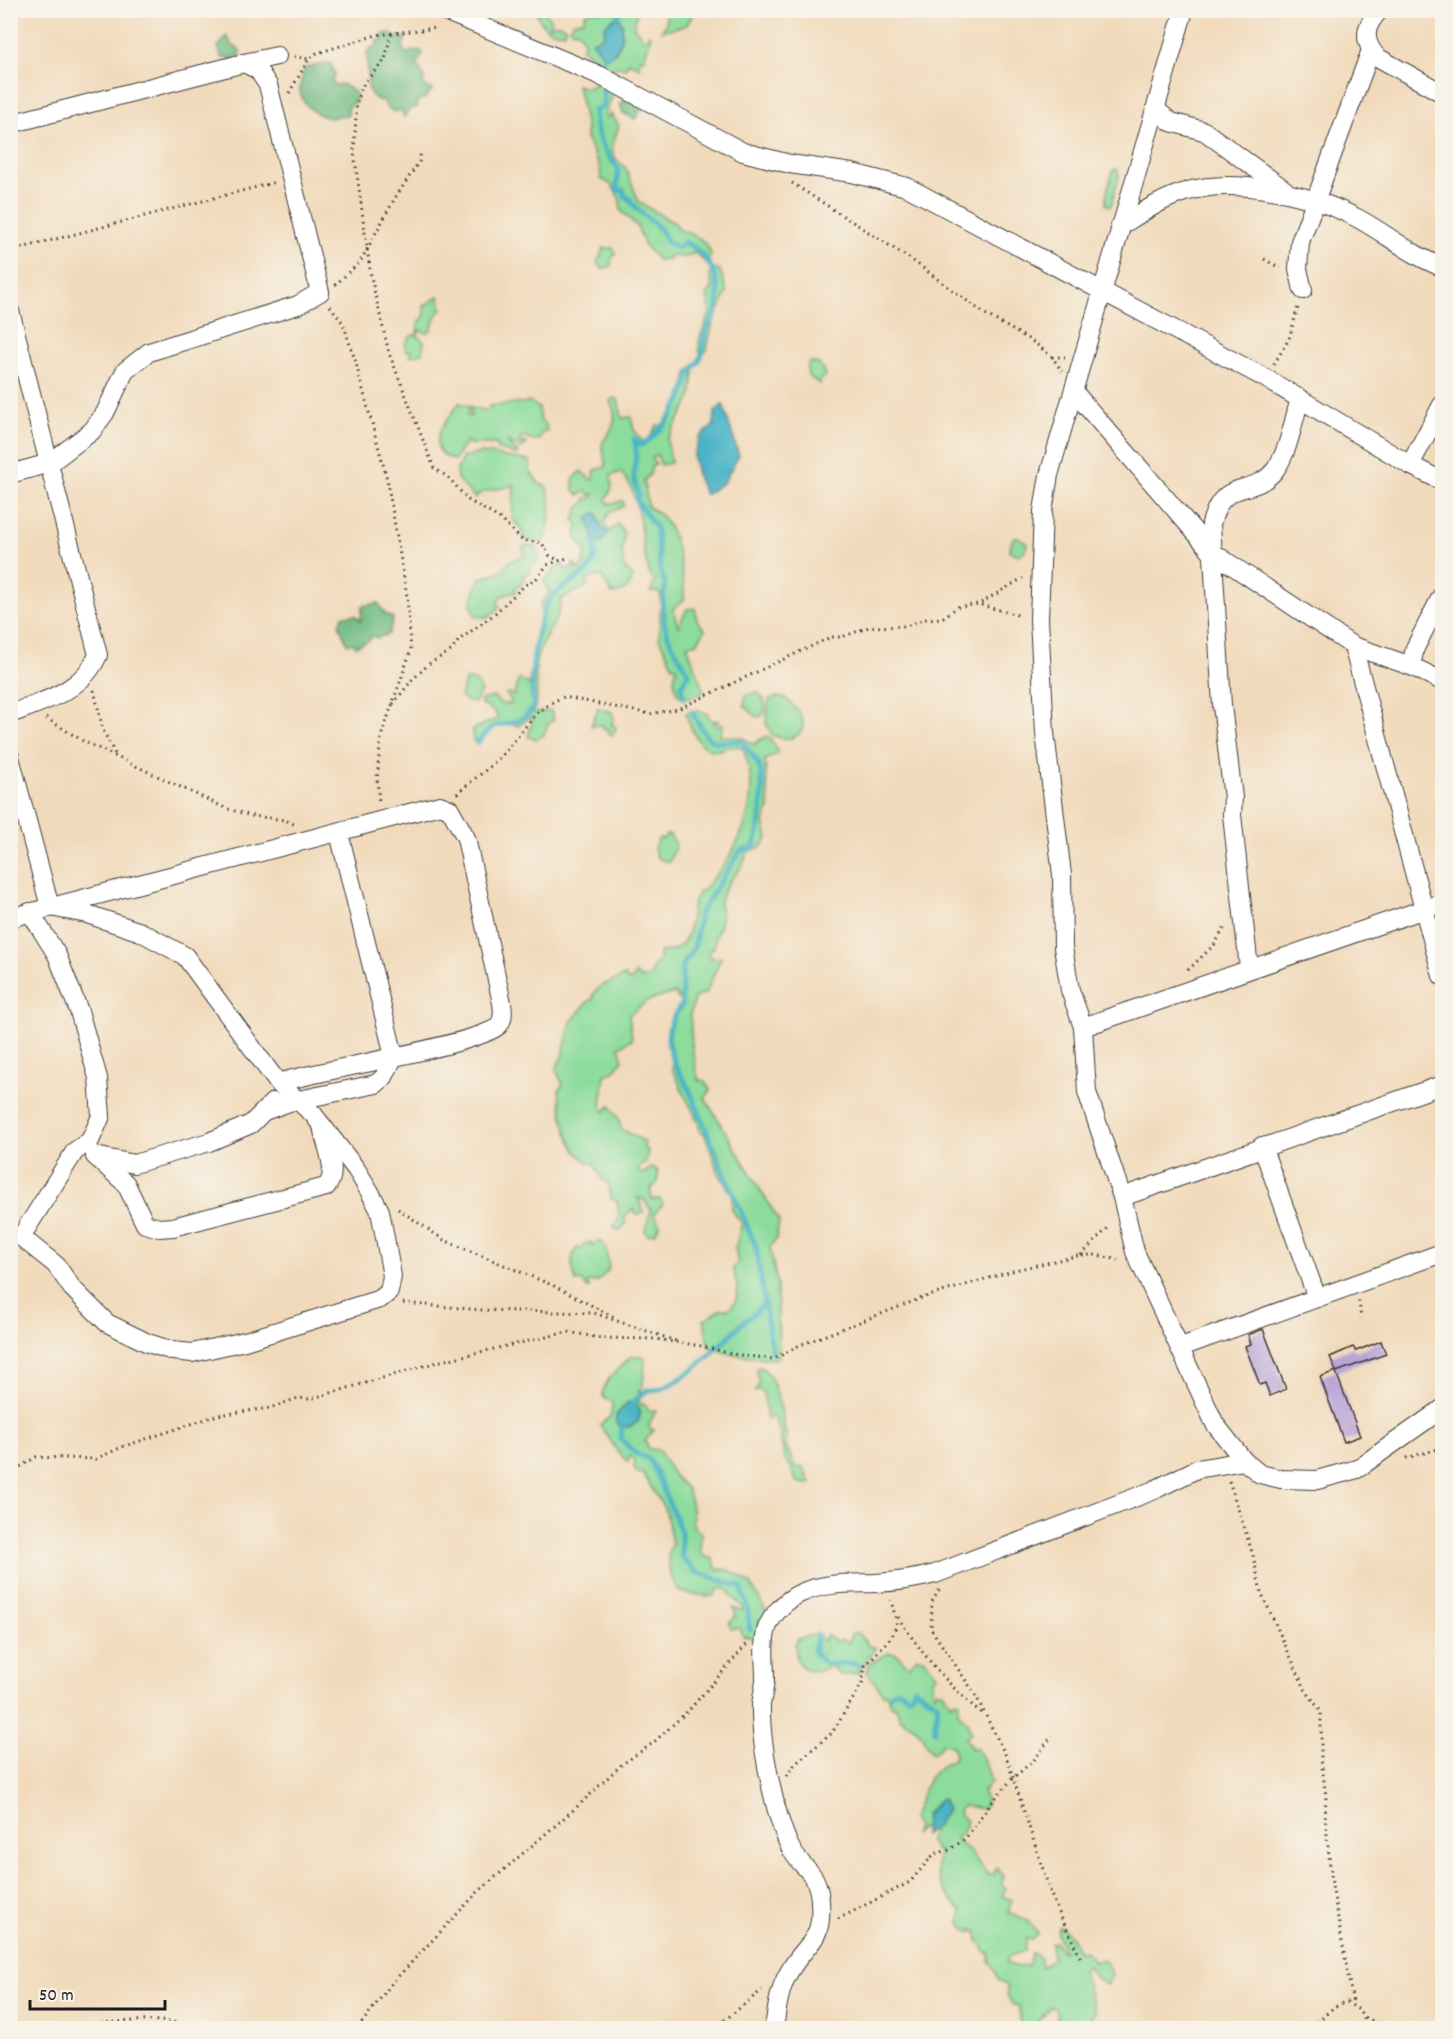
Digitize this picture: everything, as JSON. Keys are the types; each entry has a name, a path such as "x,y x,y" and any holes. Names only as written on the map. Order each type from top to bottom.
{"street":[{"path":"1184,10 1120,226 1075,393 1049,475 1043,511 1039,619 1045,733 1062,875 1064,947 1070,990 1083,1027 1087,1092 1122,1197 1135,1252 1215,1424 1244,1461 1260,1474 1281,1479 1317,1480 1357,1469 1440,1408"},
{"path":"1380,10 1370,20 1366,30 1371,50 1377,57 1443,93"},
{"path":"445,19 599,75 743,152 790,164 852,173 907,187 1265,378 1410,465 1443,481"},
{"path":"1303,290 1298,254 1313,202 1371,50"},
{"path":"10,124 277,56"},
{"path":"10,474 50,463 92,431 105,413 125,371 149,352 298,304 320,292 276,115 264,77 258,70 244,63"},
{"path":"1155,109 1172,122 1204,130 1291,195"},
{"path":"1120,226 1150,207 1186,191 1222,187 1266,188 1358,219 1401,248 1443,267"},
{"path":"10,310 98,655 84,677 64,692 10,714"},
{"path":"1075,393 1212,552 1353,646 1411,666 1443,681"},
{"path":"1249,968 1232,815 1232,779 1222,705 1211,524 1215,506 1227,493 1267,478 1275,469 1300,399"},
{"path":"1410,465 1443,405"},
{"path":"1411,666 1415,648 1443,595"},
{"path":"1353,646 1423,910 1443,976"},
{"path":"10,758 50,907"},
{"path":"10,918 440,805 450,809 466,838 504,1014 498,1026 484,1034 278,1083"},
{"path":"267,1110 295,1101 376,1084 384,1077 394,1056 339,833"},
{"path":"1083,1027 1443,903"},
{"path":"30,912 57,955 90,1042 98,1078 101,1116 90,1141 75,1151 21,1237 56,1265 72,1288 107,1323 148,1343 173,1351 192,1353 245,1341 380,1299 388,1292 392,1276 380,1211 356,1168 313,1114 295,1101 278,1083 185,956 141,932 87,914 50,907"},
{"path":"75,1151 134,1164 209,1142 251,1124 267,1110 274,1100 278,1083"},
{"path":"1122,1197 1262,1146 1443,1085"},
{"path":"95,1156 126,1184 145,1224 159,1228 173,1227 326,1187 332,1181 332,1170 322,1127"},
{"path":"1262,1146 1317,1298"},
{"path":"1181,1347 1443,1253"},
{"path":"774,2028 778,2002 788,1974 801,1954 819,1934 821,1917 818,1884 814,1875 791,1848 765,1758 761,1705 767,1628 781,1606 799,1593 829,1584 914,1580 935,1574 1152,1491 1197,1469 1244,1461"}],"path":[{"path":"276,115 309,59 317,52 366,37 445,19"},
{"path":"391,33 385,60 364,83 357,99 354,152 367,248 389,353 424,438 429,462 448,477 468,500 499,518 522,540 542,543 549,555 558,560"},
{"path":"378,810 381,796 377,778 381,738 388,710 402,683 411,650 407,596 387,479 355,360 343,323 320,292 339,284 360,262 395,198 411,177 419,162 421,151"},
{"path":"783,177 912,260 985,314 1035,343 1052,357 1075,393"},
{"path":"10,251 291,178"},
{"path":"1265,378 1289,339 1303,290"},
{"path":"388,710 412,680 430,663 451,651 469,632 492,616 525,585 537,578 546,566 567,558"},
{"path":"440,805 454,797 500,757 538,712 555,699 564,697 650,714 671,710 831,637 842,637 868,627 906,626 925,619 942,618 958,608 979,604 1041,567"},
{"path":"979,604 1039,619"},
{"path":"94,689 103,730 115,754"},
{"path":"30,706 58,727 225,807 252,816 285,820 298,825"},
{"path":"1183,976 1215,944 1241,901"},
{"path":"1081,1255 1110,1226 1122,1197"},
{"path":"390,1203 444,1240 552,1285 619,1320"},
{"path":"10,1473 36,1457 96,1459 122,1446 218,1415 270,1408 298,1398 310,1399 441,1361 547,1335 568,1332 601,1338 655,1339 702,1346 731,1354 774,1359 800,1345 922,1298 1018,1269 1081,1255 1109,1256 1123,1262"},
{"path":"380,1299 400,1304 433,1304 482,1310 594,1313 683,1344"},
{"path":"1224,1464 1253,1555 1261,1592 1309,1696 1321,1712 1321,1758 1332,1885 1353,2004 1369,2028"},
{"path":"883,1582 897,1615 956,1690 985,1715"},
{"path":"941,1587 933,1602 930,1629 975,1694 1006,1756 1053,1900 1081,1959"},
{"path":"786,1778 795,1764 832,1733 862,1684 865,1666 892,1636 897,1615"},
{"path":"358,2028 392,1983 477,1893 579,1805 621,1765 653,1743 689,1710 747,1643 767,1628"},
{"path":"819,1934 845,1914 910,1882 934,1854 949,1850 965,1839 1012,1778 1034,1760 1052,1737"},
{"path":"715,2028 771,1983"},
{"path":"1308,2028 1322,2021 1340,2003 1353,2004"},
{"path":"1364,2018 1394,2028"},
{"path":"72,2028 153,2020 180,2022 194,2028"}],"green space":[{"path":"544,11 552,22 549,26 559,23 566,28 565,32 551,31 541,23 537,14"},
{"path":"592,11 637,11 634,27 644,39 649,34 651,36 644,59 639,58 639,68 629,62 625,68 617,66 612,70 581,48 585,42 577,30 572,31 570,27 573,22 584,20 585,14","holes":["623,24 620,44 605,58 602,56 597,39 603,37 604,28"]},
{"path":"671,11 694,11 687,25 661,31 666,24 666,15"},
{"path":"391,33 395,37 406,37 403,46 405,53 419,50 423,53 417,64 425,79 422,83 432,90 425,98 415,102 418,106 409,110 404,117 401,110 395,112 386,107 384,100 379,101 371,95 368,86 367,52 372,47 376,48 377,40 381,42 382,34"},
{"path":"227,36 232,45 240,50 240,56 230,61 229,57 222,58 218,47"},
{"path":"331,64 335,75 332,81 335,86 342,84 356,93 354,96 357,99 348,108 348,115 344,117 340,115 328,117 316,113 306,104 300,92 304,68"},
{"path":"594,82 613,93 605,116 609,118 610,113 619,125 612,146 613,153 625,167 639,202 676,224 680,230 704,242 711,257 705,262 695,253 686,257 670,256 668,259 658,260 645,246 637,226 621,211 620,200 611,184 601,179 600,167 586,138 586,127 577,85 585,88 593,86"},
{"path":"626,99 643,107 635,119 623,113 620,103"},
{"path":"1117,169 1119,176 1111,206 1106,205 1113,170"},
{"path":"604,248 613,248 616,255 612,257 611,266 603,269 597,263"},
{"path":"715,268 720,270 727,292 712,326 707,349 700,361 699,340 710,313 707,294 712,289 710,272"},
{"path":"439,296 442,309 435,317 431,330 427,333 419,330 418,336 424,342 422,353 410,356 411,351 407,351 405,344 412,335 417,335 418,323 425,316 424,306"},
{"path":"810,362 819,364 826,376 821,378 820,384 808,376 807,368"},
{"path":"695,365 691,398 667,440 671,463 661,465 657,455 653,456 652,460 656,464 651,467 651,473 644,481 648,507 660,515 668,525 679,557 684,600 673,609 678,627 687,609 695,608 697,620 705,630 697,643 687,645 704,692 687,697 677,694 674,679 677,667 673,666 659,638 661,596 658,592 650,592 656,580 652,579 647,566 638,508 628,482 620,472 611,476 612,488 606,500 609,504 623,501 624,506 609,513 604,522 609,532 618,524 624,534 622,554 625,569 632,575 629,586 612,594 601,575 587,580 587,586 561,599 557,616 541,646 536,663 537,695 533,713 551,711 554,720 548,724 543,736 535,739 528,737 533,718 529,718 519,726 499,725 491,729 477,743 473,741 472,730 498,718 495,712 481,704 481,700 494,697 501,704 511,704 506,694 511,693 514,696 519,678 529,685 534,643 541,624 541,604 549,593 544,581 562,563 566,570 574,567 573,562 578,569 583,566 586,551 575,538 578,526 574,519 586,498 590,499 594,494 589,495 587,491 579,495 574,490 573,480 581,471 590,479 594,479 595,470 606,467 602,444 612,429 614,420 610,401 613,398 618,399 622,418 631,417 634,430 643,442 650,437 657,425 663,426 683,394 687,372"},
{"path":"530,402 539,408 540,420 546,425 547,431 542,433 540,439 534,441 521,436 520,442 527,443 521,449 517,445 513,446 507,440 509,445 518,452 517,455 497,449 497,444 469,444 467,441 454,460 443,455 438,448 437,441 442,428 459,403 471,407 466,416 470,417 472,409 476,408 489,410 489,406"},
{"path":"482,453 530,461 530,471 539,484 546,486 550,500 549,522 542,543 524,540 522,530 512,519 514,484 483,493 475,498 457,479 457,470 463,457"},
{"path":"1018,537 1027,543 1025,551 1019,555 1009,551 1013,538"},
{"path":"527,545 537,548 539,560 531,566 530,572 525,574 520,586 515,588 516,592 502,596 497,603 500,606 489,616 475,615 471,603 479,579 501,571 510,561 524,556 523,548"},
{"path":"378,603 385,614 393,618 389,634 377,638 371,636 370,640 356,646 353,643 347,644 339,624 343,616 355,615 361,621 362,606"},
{"path":"466,679 476,682 481,691 475,703 466,701 460,696"},
{"path":"757,692 764,699 765,710 762,716 757,717 744,706 746,695"},
{"path":"776,697 787,700 803,720 803,726 796,736 781,738 772,735 766,723 769,700"},
{"path":"598,708 612,712 614,720 611,724 616,727 613,735 609,734 609,729 603,729 603,725 591,726"},
{"path":"698,710 706,713 711,720 720,721 714,723 716,726 723,724 720,736 741,737 755,745 757,741 768,736 778,751 777,754 765,760 769,809 764,823 768,838 761,847 746,853 745,859 721,897 720,922 714,948 709,950 710,958 721,958 706,993 694,998 690,1017 699,1081 704,1080 711,1090 705,1098 779,1221 776,1239 770,1247 777,1284 779,1356 774,1359 731,1354 709,1347 704,1320 721,1309 729,1309 736,1300 737,1285 733,1269 738,1262 735,1248 742,1224 732,1210 732,1195 720,1175 704,1133 700,1131 698,1122 672,1069 669,1032 674,1015 682,1005 675,993 647,1001 629,1015 632,1039 619,1047 623,1060 612,1072 605,1075 601,1105 604,1112 610,1106 619,1119 621,1129 645,1142 643,1148 648,1150 646,1162 640,1165 638,1171 642,1174 652,1168 658,1171 658,1182 650,1190 652,1199 660,1199 663,1204 654,1214 660,1225 655,1233 648,1235 645,1231 651,1210 643,1199 638,1198 644,1212 638,1215 633,1209 624,1217 626,1223 620,1231 613,1227 619,1219 617,1201 611,1199 608,1183 602,1179 594,1164 585,1160 572,1144 562,1110 559,1090 563,1085 556,1070 563,1054 571,1022 589,1000 593,1000 593,994 601,986 625,976 628,981 633,979 635,974 642,979 651,976 654,965 660,959 659,952 673,950 685,940 695,899 721,869 744,827 751,798 751,783 744,751 741,747 735,746 718,750 706,748 696,738 686,713"},
{"path":"666,835 670,835 676,845 669,862 657,858 654,848 659,838 663,839"},
{"path":"599,1240 606,1248 609,1269 597,1282 588,1282 589,1288 587,1288 582,1281 576,1282 572,1264 573,1255 577,1248 582,1249 583,1245 591,1242 593,1245"},
{"path":"631,1356 643,1356 645,1359 643,1385 639,1392 644,1392 638,1403 645,1405 648,1411 656,1410 649,1425 651,1430 654,1430 645,1441 649,1449 659,1450 674,1476 687,1489 692,1506 693,1526 701,1533 700,1549 703,1556 713,1559 717,1569 730,1570 751,1584 767,1613 763,1619 758,1620 759,1630 753,1638 743,1636 739,1628 731,1629 729,1623 736,1616 733,1608 742,1611 743,1608 726,1589 720,1588 713,1596 679,1591 669,1568 668,1555 672,1544 666,1511 642,1472 639,1474 634,1468 635,1460 629,1456 628,1462 618,1452 600,1425 611,1416 612,1402 604,1398 602,1393 608,1380"},
{"path":"758,1367 770,1377 778,1398 787,1441 785,1444 796,1468 802,1467 811,1483 796,1481 791,1467 784,1459 780,1432 774,1417 767,1419 763,1392 759,1390 755,1392 759,1383 756,1371"},
{"path":"857,1632 869,1646 876,1648 860,1669 860,1673 840,1675 829,1665 814,1671 805,1669 797,1661 795,1644 798,1639 818,1634 824,1641 827,1634 836,1642 842,1640 849,1642 851,1634"},
{"path":"888,1653 895,1653 909,1666 917,1657 923,1658 937,1675 933,1679 935,1694 937,1690 943,1692 950,1703 956,1700 959,1702 958,1712 967,1722 971,1734 965,1738 972,1749 975,1748 978,1751 985,1763 991,1782 983,1792 987,1804 983,1809 964,1806 959,1810 958,1814 966,1820 966,1826 956,1840 971,1853 988,1875 993,1875 997,1868 1003,1876 1002,1885 1006,1888 1002,1896 1012,1900 1008,1912 1028,1920 1038,1934 1032,1939 1026,1938 1025,1951 1009,1956 1007,1963 1018,1967 1029,1965 1031,1953 1039,1956 1041,1967 1053,1958 1051,1943 1055,1942 1062,1951 1064,1949 1057,1935 1059,1927 1062,1927 1073,1939 1078,1952 1085,1951 1095,1962 1101,1959 1108,1966 1112,1975 1106,1985 1095,1977 1088,1966 1082,1968 1095,2012 1088,2021 1090,2028 1060,2028 1055,2007 1051,2006 1034,2027 1020,2023 1019,2006 1013,2005 1007,1995 1007,1986 998,1979 989,1962 989,1952 986,1953 982,1944 978,1942 977,1931 974,1932 972,1929 970,1933 960,1923 962,1911 945,1891 938,1876 937,1860 940,1851 936,1851 929,1840 933,1831 928,1830 939,1822 940,1799 926,1814 925,1830 921,1828 914,1835 917,1827 912,1819 929,1778 942,1765 953,1760 955,1755 952,1746 943,1744 933,1754 919,1731 904,1722 904,1718 900,1719 897,1708 891,1705 888,1695 883,1694 867,1672 869,1664"}],"water":[{"path":"618,15 622,27 621,40 616,51 605,58 592,41 603,37 606,24"},
{"path":"723,404 739,456 724,482 705,495 698,479 693,457 700,437 714,425 715,412"},
{"path":"597,513 601,527 608,533 601,543 595,543 588,519"},
{"path":"628,1402 633,1402 641,1411 638,1422 629,1427 618,1425 617,1415"},
{"path":"940,1799 944,1800 947,1810 936,1826 924,1835 926,1815"}],"building":[{"path":"1263,1329 1286,1389 1270,1396 1265,1383 1260,1385 1245,1346 1251,1344 1248,1335"},
{"path":"1381,1341 1386,1354 1336,1372 1360,1436 1344,1442 1320,1377 1336,1371 1330,1357 1353,1347 1356,1351"}],"waterway":[{"path":"618,15 621,10"},
{"path":"601,64 604,57"},
{"path":"603,88 604,106 595,110 596,127 604,148 618,168 617,190 623,190 625,197 629,198 638,210 660,229 667,242 678,248 685,242 702,254 713,271 718,290 716,308 705,332 699,362 691,373 677,407 667,422 648,441 641,445 634,439 636,447 634,479 639,495 636,500 656,528 660,568 665,584 662,610 665,615 665,628 689,673 681,687 684,698"},
{"path":"477,743 492,727 522,719 531,711 534,704 532,694 534,650 545,608 556,593 588,570 593,563 594,541"},
{"path":"692,712 707,737 715,742 741,741 748,749 760,770 761,806 758,832 752,849 741,850 700,913 694,948 682,966 682,1005 674,1015 670,1026 669,1046 756,1247 772,1352"},
{"path":"633,1402 647,1390 658,1389 684,1376 710,1355 764,1303"},
{"path":"622,1427 621,1439 635,1453 649,1459 656,1472 681,1532 682,1558 696,1572 741,1587 747,1604 750,1630"},
{"path":"818,1634 814,1651 825,1663 858,1665"},
{"path":"891,1694 899,1690 907,1696 912,1695 914,1688 937,1703 935,1731"}]}
